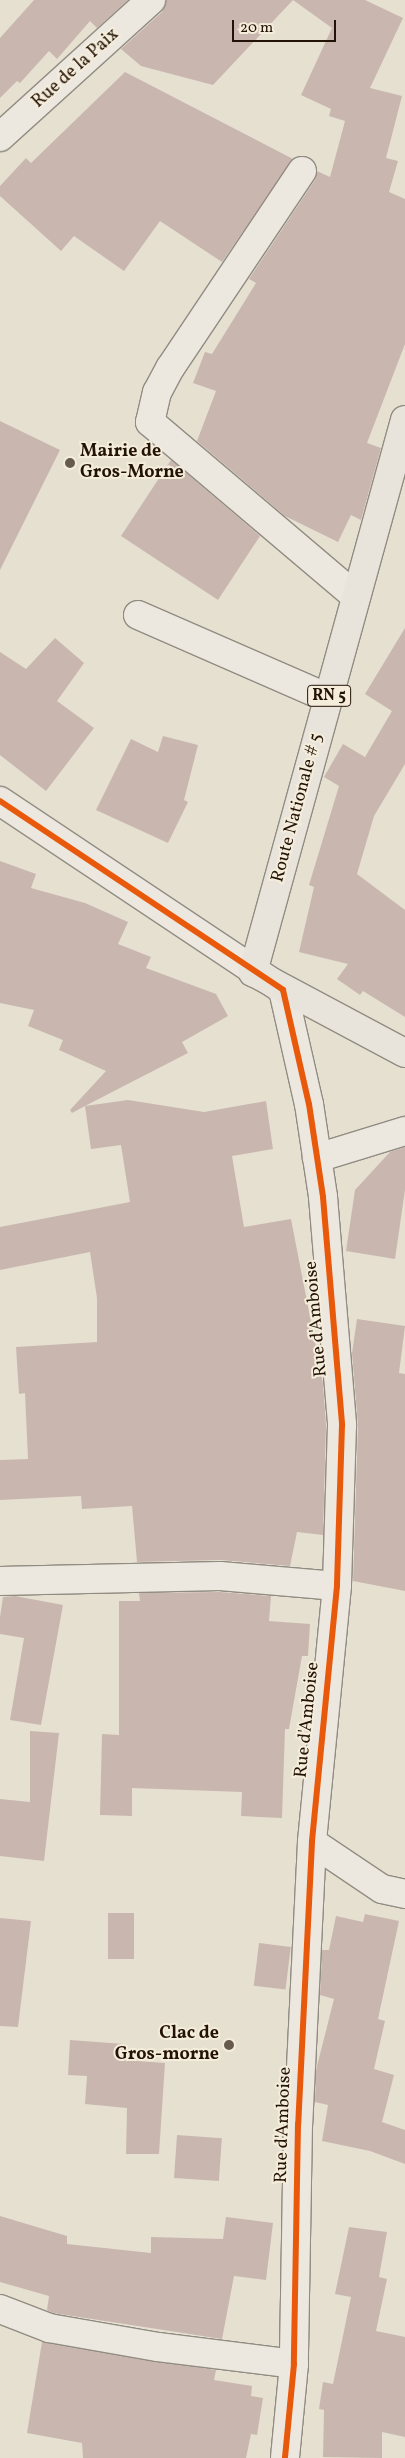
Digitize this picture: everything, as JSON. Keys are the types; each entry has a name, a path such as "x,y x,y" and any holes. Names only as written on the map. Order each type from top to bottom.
{"main road":[{"name":"Route Nationale # 5","path":"405,420 253,972 283,990 405,1053"}],"street":[{"name":"Rue de la Paix","path":"0,137 151,0"},
{"path":"302,170 170,368 158,392 150,422 356,597"},
{"path":"138,615 328,698"},
{"path":"0,801 283,990"},
{"name":"Rue d'Amboise","path":"283,990 309,1104 317,1158 342,1425 336,1586 312,1842 298,2124 294,2364 285,2458"},
{"path":"317,1158 405,1131"},
{"path":"0,1581 220,1576 336,1586"},
{"path":"312,1842 382,1889 405,1894"},
{"path":"0,2309 49,2328 158,2347 294,2364"}],"building":[{"path":"34,0 128,0 97,28 90,21 57,59 49,51 20,83 17,81 0,98 0,38"},
{"path":"166,0 293,0 213,85 141,66 121,49 162,12"},
{"path":"293,0 365,0 403,18 370,88 402,96 386,158 398,161 389,192 405,199 405,344 367,443 381,448 361,520 351,515 338,542 285,516 197,441 216,391 193,383 205,352 212,354 256,283 249,279 315,180 317,171 330,177 345,121 329,116 331,109 301,95 332,28"},
{"path":"125,72 293,159 222,262 160,221 124,271 74,236 61,251 0,196 0,186 26,158 31,163"},
{"path":"0,421 60,450 0,570"},
{"path":"171,460 260,536 218,600 121,536"},
{"path":"405,628 405,764 374,816 357,874 405,910 405,1017 363,991 360,995 337,979 348,964 299,952 314,887 309,885 339,786 324,777 343,744 365,757 392,711 365,694"},
{"path":"55,638 84,663 57,701 94,728 46,791 0,755 0,652 26,669"},
{"path":"163,736 198,745 184,800 188,802 168,843 96,810 131,739 158,752"},
{"path":"0,861 36,874 31,888 85,903 128,922 118,944 151,957 146,968 216,994 228,1016 182,1042 188,1053 72,1113 70,1110 106,1071 59,1050 63,1040 28,1026 34,1010 0,1003"},
{"path":"128,1100 204,1112 266,1101 273,1149 232,1156 244,1227 291,1219 323,1384 326,1425 323,1535 297,1532 290,1566 220,1560 137,1562 132,1506 82,1509 81,1496 0,1500 0,1460 28,1459 25,1393 19,1394 16,1347 97,1342 97,1298 90,1252 0,1270 0,1227 130,1202 121,1145 91,1149 85,1106"},
{"path":"405,1147 405,1190 395,1259 346,1251 355,1190 390,1152"},
{"path":"357,1319 405,1326 399,1373 405,1374 405,1591 353,1581 358,1425 352,1353"},
{"path":"220,1592 271,1596 269,1621 310,1624 308,1656 302,1656 289,1729 285,1729 282,1818 241,1816 242,1792 132,1788 132,1816 100,1815 102,1734 119,1735 119,1601 140,1601 139,1593"},
{"path":"15,1596 63,1605 41,1725 10,1720 24,1638 0,1634 0,1617 3,1597"},
{"path":"30,1731 59,1733 44,1861 0,1856 0,1799 30,1802"},
{"path":"108,1913 134,1913 134,1959 108,1959"},
{"path":"365,1914 399,1921 378,2019 385,2021 374,2069 394,2075 382,2122 405,2130 405,2164 370,2151 322,2141 328,2105 315,2102 316,2070 334,1999 320,1995 322,1950 329,1950 336,1916 363,1922"},
{"path":"0,1918 31,1921 18,2027 0,2026"},
{"path":"259,1943 291,1947 286,1990 254,1986"},
{"path":"70,2040 124,2044 123,2060 165,2063 159,2154 126,2154 127,2108 85,2104 87,2076 68,2075"},
{"path":"177,2135 222,2138 219,2181 174,2178"},
{"path":"0,2216 67,2236 67,2244 151,2253 151,2237 223,2239 226,2217 273,2223 266,2280 234,2276 222,2339 53,2313 47,2310 49,2296 0,2282"},
{"path":"349,2227 387,2232 379,2277 387,2279 376,2331 405,2337 405,2437 382,2432 382,2458 323,2457 324,2410 319,2409 323,2382 333,2384 351,2297 335,2294"},
{"path":"42,2342 216,2370 214,2380 252,2386 251,2396 263,2398 257,2435 251,2434 246,2458 83,2458 82,2443 27,2433"}],"cycle path":[{"path":"0,801 283,990 309,1104 323,1197 342,1425 337,1586 312,1842 298,2124 294,2364 285,2458"}],"place":[{"name":"Mairie de Gros-Morne","path":"70,463"},
{"name":"Clac de Gros-morne","path":"229,2045"}]}
